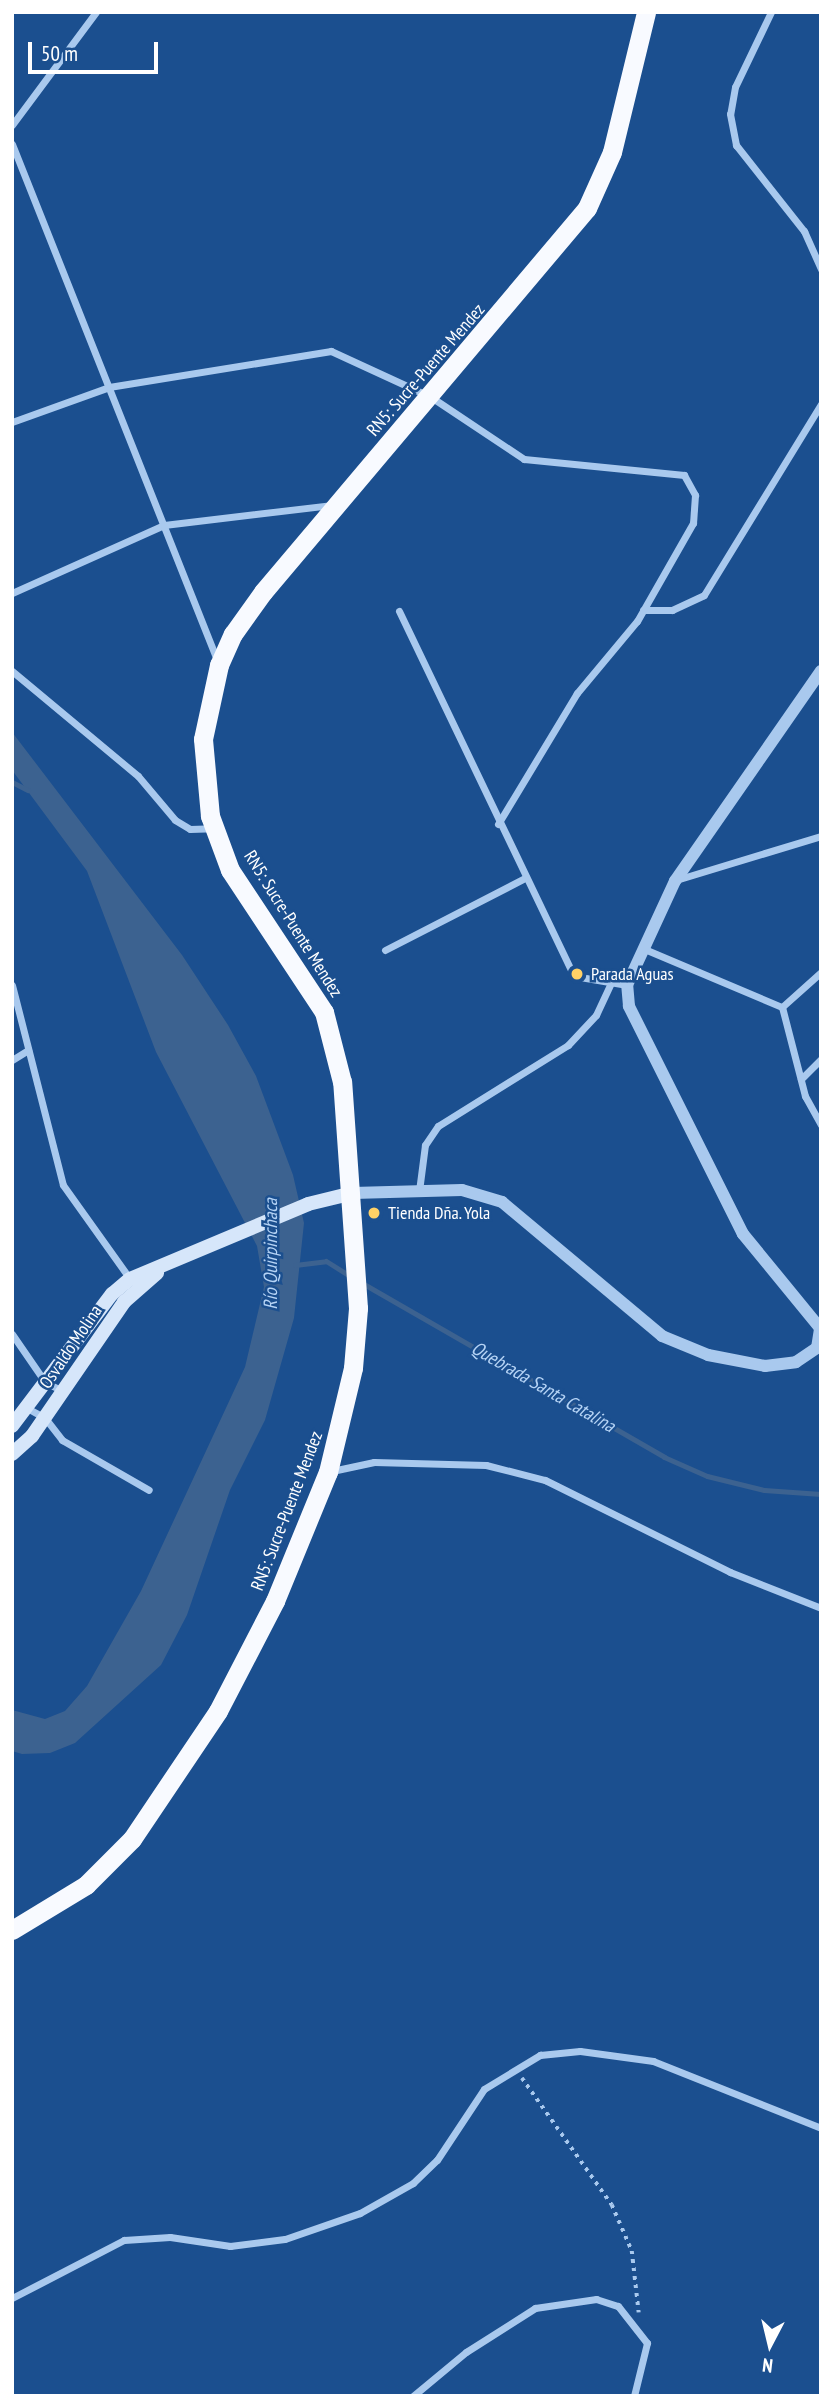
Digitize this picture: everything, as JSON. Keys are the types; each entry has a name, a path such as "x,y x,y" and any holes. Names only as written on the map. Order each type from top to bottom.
{"highway":[{"name":"RN5: Sucre-Puente Mendez","path":"12,1930 86,1885 132,1839 177,1777 253,1645 328,1472 353,1368 358,1308 353,1193 342,1082 324,1012 230,870 214,828 202,775 203,738 219,665 233,634 263,592 559,247 594,196 612,152 646,12"}],"main road":[{"path":"12,1426 111,1294 130,1279 308,1204 353,1193"},
{"name":"Osvaldo Molina","path":"12,1454 64,1391 124,1302 166,1266"}],"street":[{"path":"12,125 96,12"},
{"path":"771,12 735,87 730,114 736,145 804,231 821,269"},
{"path":"12,144 219,665"},
{"path":"12,422 109,387 331,351 431,397 491,442 524,459 684,475 695,495 693,523 643,610 577,693 498,824"},
{"path":"643,610 672,610 704,594 821,404"},
{"path":"12,593 164,525 339,504"},
{"path":"398,611 573,976 627,985"},
{"path":"12,671 138,776 176,820 190,829 214,828"},
{"path":"353,1193 462,1190 502,1202 662,1336 708,1355 765,1366 796,1362 819,1347 820,1328 743,1234 629,1006 627,985 642,948 676,881 821,671"},
{"path":"676,881 725,870 821,836"},
{"path":"385,950 525,877"},
{"path":"642,948 782,1007"},
{"path":"782,1007 821,972"},
{"path":"419,1191 425,1145 438,1126 568,1045 596,1016 611,984"},
{"path":"12,985 64,1185 130,1279"},
{"path":"782,1007 801,1079 821,1125"},
{"path":"12,1060 28,1050"},
{"path":"801,1079 821,1059"},
{"path":"12,1334 45,1382 64,1391"},
{"path":"27,1408 44,1418 62,1440 149,1490"},
{"path":"328,1472 374,1462 486,1465 545,1480 730,1572 821,1608"},
{"path":"12,2298 124,2240 170,2237 244,2244 285,2239 360,2213 414,2183 437,2160 484,2089 540,2055 580,2051 653,2061 821,2128"},
{"path":"414,2396 466,2352 535,2308 596,2299 618,2306 641,2329 648,2343 634,2396"}],"path":[{"path":"516,2070 612,2205 632,2251 641,2329"}],"water":[{"name":"Río Quirpinchaca","path":"12,732 182,955 228,1025 256,1076 293,1175 304,1223 294,1318 265,1420 230,1490 187,1615 161,1665 75,1743 50,1753 22,1754 12,1751 12,1710 45,1719 65,1711 87,1686 141,1591 245,1367 264,1287 257,1246 156,1052 87,871 12,770"}],"waterway":[{"path":"12,782 28,790"},
{"name":"Quebrada Santa Catalina","path":"295,1265 326,1261 350,1276"},
{"name":"Quebrada Santa Catalina","path":"362,1283 664,1457 707,1476 764,1490 821,1494"}],"place":[{"name":"Parada Aguas","path":"577,974"},
{"name":"Tienda Dña. Yola","path":"374,1213"}]}
